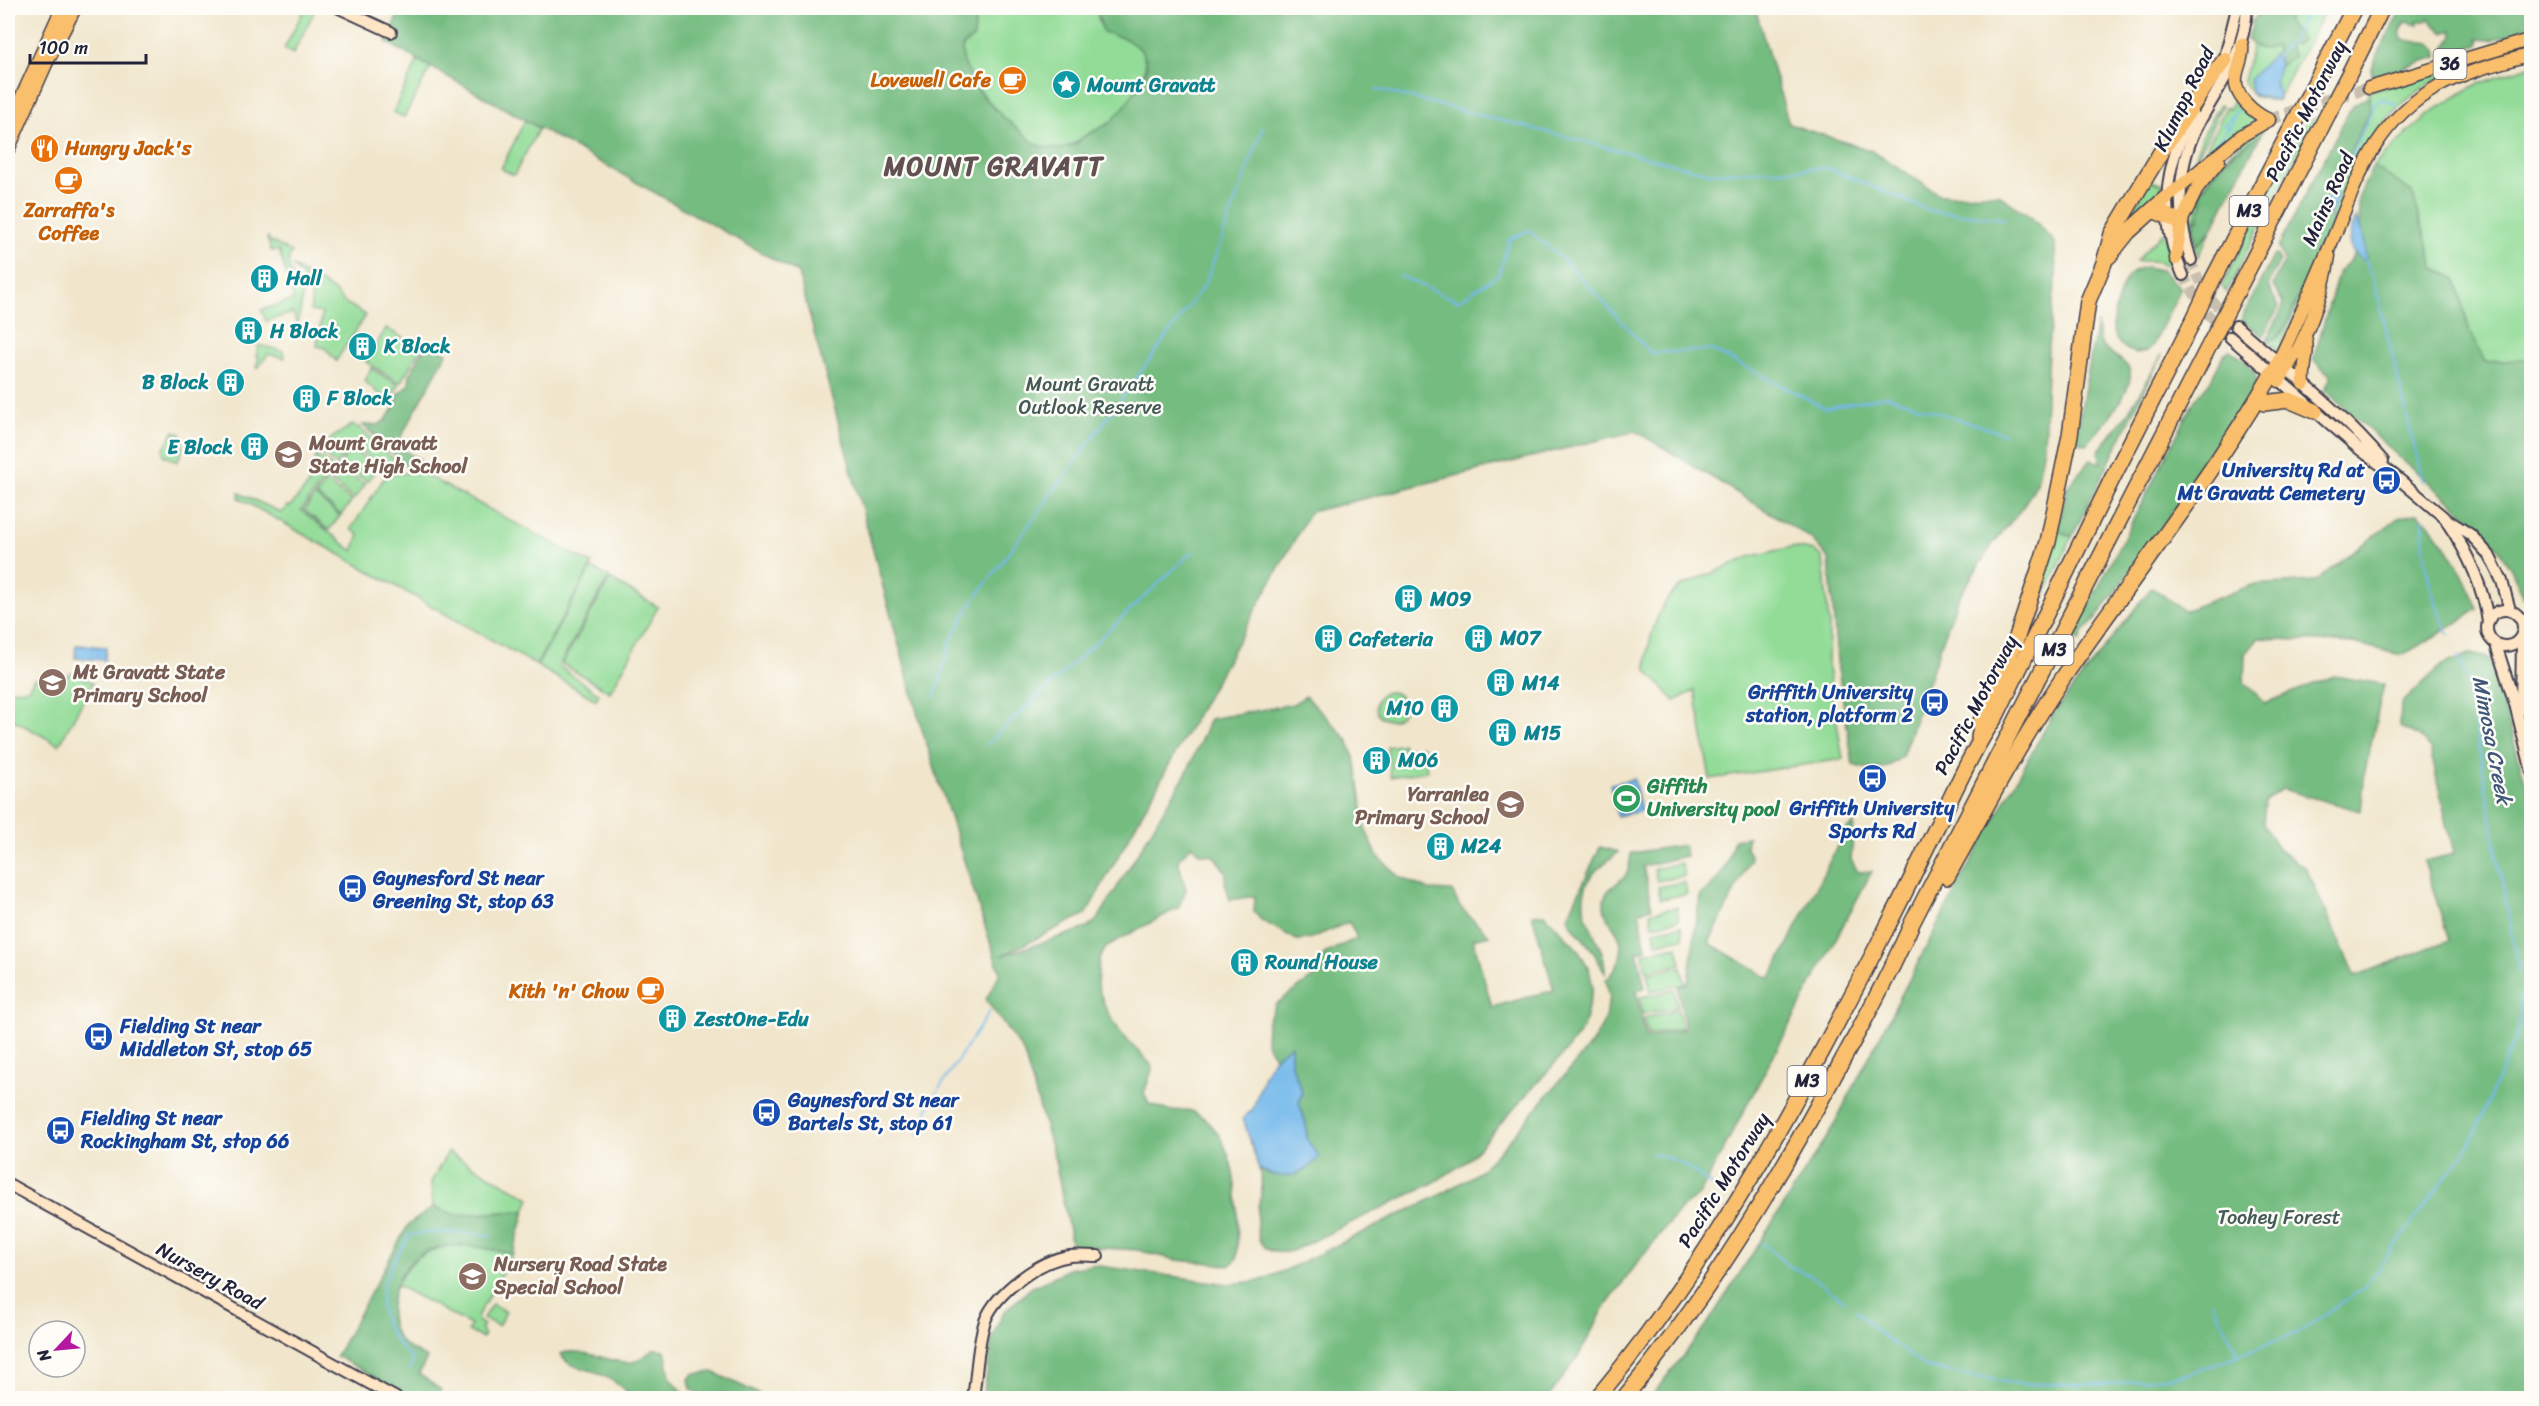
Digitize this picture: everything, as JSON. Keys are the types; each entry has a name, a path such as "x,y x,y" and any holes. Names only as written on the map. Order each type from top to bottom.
{"highway":[{"name":"Pacific Motorway","path":"1597,1398 1714,1240 1777,1136 1886,930 1979,741 1996,716 2213,279 2354,8"},
{"name":"Pacific Motorway","path":"1624,1398 1694,1306 1763,1200 1814,1115 1897,958 1912,923 2382,8"},
{"path":"1979,741 1982,717 2024,619 2048,542 2070,435 2086,310 2094,284 2104,263 2112,234 2164,147 2225,60"},
{"path":"2104,263 2128,232 2160,213 2166,198"},
{"path":"2160,213 2181,222"},
{"path":"2241,427 2264,404 2279,372"},
{"path":"1897,958 1910,946 2000,782 2045,706 2279,372"},
{"path":"2264,404 2289,399 2315,411"}],"main road":[{"path":"8,127 62,8"},
{"path":"8,150 46,64 75,8"},
{"name":"36","path":"2368,88 2532,39"},
{"path":"2166,198 2228,146 2269,120 2253,110 2238,91 2236,80 2243,53 2242,44"},
{"name":"Mains Road","path":"2279,372 2361,167 2375,144 2399,116 2424,95 2453,79 2532,54"},
{"path":"2176,259 2181,222 2198,187 2224,156 2228,146"},
{"path":"2279,372 2304,335 2325,277 2331,243"},
{"path":"2304,335 2307,344 2303,370 2304,384"}],"street":[{"path":"339,8 391,32"},
{"name":"Klumpp Road","path":"2166,198 2176,150 2225,60 2237,8"},
{"name":"Klumpp Road","path":"2191,260 2181,222 2181,185 2185,160 2194,134 2227,77 2242,44 2247,8"},
{"path":"2160,213 2183,275"},
{"path":"2236,326 2315,411 2446,519 2471,535 2488,555 2502,580 2510,610 2523,622 2520,678 2523,734"},
{"path":"2230,337 2279,372 2304,384 2364,438 2394,475"},
{"path":"2446,519 2474,568 2485,598 2487,633 2496,645 2532,772"},
{"path":"2488,622 2499,610 2510,610"},
{"path":"2496,645 2508,647 2519,641 2522,636"},
{"name":"Nursery Road","path":"8,1184 396,1398"},
{"path":"973,1398 983,1328 991,1309 1002,1294 1030,1273 1055,1261 1069,1256 1098,1256"}],"green space":[{"path":"305,8 316,8 293,54 284,49"},
{"name":"Mount Gravatt Outlook Reserve","path":"401,8 976,8 974,37 963,46 962,51 964,63 980,93 1001,115 1032,141 1042,147 1061,149 1077,143 1083,137 1110,123 1142,81 1147,67 1140,49 1126,39 1103,32 1096,8 1755,8 1789,124 1872,151 1940,195 1998,194 2032,218 2055,242 2056,278 2048,347 2044,448 2037,483 2022,508 1992,545 1957,600 1902,756 1885,768 1879,769 1853,765 1837,662 1829,559 1811,538 1636,431 1310,512 1086,914 1001,956 1087,928 1098,919 1188,770 1210,719 1293,704 1306,696 1347,739 1356,763 1366,831 1377,855 1399,877 1429,890 1452,891 1460,907 1489,935 1473,939 1492,1007 1554,990 1532,914 1545,914 1579,951 1589,969 1593,988 1583,1028 1566,1051 1466,1162 1433,1183 1292,1251 1272,1251 1265,1248 1258,1236 1257,1228 1258,1207 1262,1193 1259,1169 1270,1174 1307,1139 1306,1124 1299,1103 1302,1092 1291,1063 1291,1045 1275,1057 1266,1043 1267,1023 1276,1004 1319,973 1324,954 1357,938 1349,922 1309,939 1297,940 1261,920 1254,912 1255,896 1230,900 1225,882 1226,872 1214,856 1200,853 1192,845 1178,860 1186,890 1178,908 1107,946 1099,959 1097,985 1106,1009 1120,1032 1153,1067 1144,1093 1149,1104 1171,1111 1194,1112 1210,1123 1221,1139 1229,1157 1234,1178 1237,1259 1229,1266 1175,1260 1138,1250 1072,1246 1055,1160 1023,1051 986,1000 1000,973 920,723 798,273 386,42"},
{"path":"976,8 1096,8 1100,25 1140,49 1144,58 1143,77 1133,98 1112,121 1067,148 1054,149 1040,146 1004,118 979,90 970,76 962,50 965,44 974,37"},
{"path":"2258,8 2326,8 2277,102 2253,96 2243,81 2254,38"},
{"path":"2262,8 2266,12 2293,8 2287,23 2299,33 2301,40 2297,44 2289,43 2294,56 2279,67 2276,46 2268,49 2260,48 2253,45 2247,38 2252,27 2250,23"},
{"path":"2402,8 2531,8 2531,29 2491,40 2478,39 2479,45 2448,54 2444,49 2453,37 2452,30 2444,33 2428,19 2417,21 2418,25 2405,22 2400,29 2402,39 2430,43 2438,52 2437,57 2402,68 2397,75 2377,78 2372,75 2371,68"},
{"path":"2531,44 2531,48 2478,63 2447,75 2406,101 2375,135 2352,175 2333,220 2330,216 2337,196 2331,188 2370,111 2368,92"},
{"path":"418,60 431,67 404,117 393,112"},
{"path":"2531,65 2531,359 2485,363 2469,330 2456,279 2434,268 2412,192 2373,166 2427,115 2473,86"},
{"path":"2369,95 2370,111 2323,208 2333,220 2310,278 2300,291 2281,332 2275,339 2267,339 2283,307 2273,286 2284,260 2278,247 2352,106"},
{"path":"2235,97 2260,120 2200,162 2226,107 2230,109"},
{"path":"2220,104 2222,105 2191,170 2204,131"},
{"path":"2315,118 2226,292 2222,286 2306,121"},
{"path":"525,120 539,128 514,175 501,169"},
{"path":"2263,129 2261,134 2230,155 2200,197 2203,204 2194,229 2196,243 2198,244 2211,231 2198,256 2191,224 2199,201 2196,197 2225,158 2252,135"},
{"path":"2261,134 2211,231 2196,244 2194,226 2196,225 2193,219 2199,220 2198,215 2203,204 2202,190 2233,154 2233,151 2240,149"},
{"path":"2373,166 2412,192 2434,268 2456,279 2469,330 2485,362 2531,359 2531,599 2524,598 2511,569 2498,548 2477,524 2325,390 2331,376 2313,360 2339,271 2352,259 2360,225 2358,199"},
{"path":"2148,180 2163,185 2162,197 2127,226"},
{"path":"2162,233 2165,234 2172,267 2156,261 2136,261"},
{"path":"267,238 268,240 292,252 288,265 302,296 298,325 293,313 266,321 261,310 294,300 279,250 271,251"},
{"path":"2274,255 2278,256 2279,261 2268,286 2279,307 2263,336 2241,319"},
{"path":"292,266 333,290 344,302 366,315 336,361 325,348 317,346 322,313 310,311 312,297 309,286"},
{"path":"2146,267 2161,270 2181,288 2153,345 2147,351 2135,353 2126,349 2116,338 2113,331 2113,317 2127,278 2134,271"},
{"path":"2310,278 2279,351 2267,339 2276,339 2282,332 2301,291"},
{"path":"2097,323 2103,346 2127,366 2130,374 2129,383 2117,406 2087,444 2075,441"},
{"path":"386,328 421,349 400,383 366,362"},
{"path":"427,343 447,353 396,446 421,460 411,470 363,425 378,425 386,420 396,404 398,395 409,384 410,374"},
{"path":"259,345 283,351 285,358 268,354 258,368 256,367"},
{"path":"2230,350 2253,370 2257,388 2211,463 2195,471 2192,479 2195,484 2180,501 2095,620 2084,631 2080,641 2074,638 2195,400 2210,382 2224,354"},
{"path":"2162,355 2072,537 2057,530 2068,486 2090,460 2102,463 2098,452 2128,413"},
{"path":"371,368 399,385 388,402 365,381"},
{"path":"352,425 360,428 399,464 386,466 380,464 352,444 336,464 318,452 333,437"},
{"path":"174,431 181,434 183,442 182,452 177,462 164,455 163,449"},
{"path":"351,448 377,468 367,482 341,462"},
{"path":"317,456 334,468 301,510 353,551 359,535 351,529 384,478 394,474 420,472 592,564 536,665 239,498 239,493 282,513 287,506 290,507 322,468 315,460"},
{"path":"338,465 365,485 354,499 328,479"},
{"path":"326,482 352,501 341,515 316,495"},
{"path":"315,496 340,516 329,530 304,510"},
{"name":"Toohey Forest","path":"2418,513 2438,535 2453,558 2478,609 2402,655 2353,643 2258,638 2245,654 2244,682 2265,703 2334,676 2384,684 2365,771 2361,811 2282,789 2265,801 2263,825 2280,851 2306,868 2355,976 2449,940 2424,861 2454,854 2430,749 2419,736 2400,727 2401,704 2442,665 2470,654 2491,659 2531,803 2531,1398 1650,1398 1706,1326 1829,1134 1963,876 2055,711 2152,587 2184,611 2252,585 2315,581 2398,518"},
{"path":"2057,530 2072,537 2032,623 2028,622"},
{"path":"1792,547 1815,551 1823,558 1829,625 1828,668 1843,759 1710,779 1695,690 1675,701 1647,671 1648,649 1655,624 1672,593 1680,587 1749,557"},
{"path":"591,568 609,577 559,666 599,694 596,700 537,666"},
{"path":"610,579 658,607 610,692 562,664"},
{"path":"2532,649 2531,725 2528,656"},
{"path":"74,672 93,683 59,745 8,717 8,690 28,689 34,678 61,683"},
{"path":"1390,692 1400,696 1404,706 1400,716 1390,720 1380,716 1376,706 1380,696"},
{"path":"1403,744 1404,749 1423,746 1427,771 1391,777 1387,747"},
{"path":"1854,823 1851,860 1858,872 1872,871 1699,1195 1681,1208 1641,1258 1603,1310 1579,1355 1548,1398 983,1398 992,1338 1003,1313 1031,1288 1069,1269 1092,1265 1228,1284 1259,1281 1440,1195 1479,1172 1593,1042 1604,1022 1610,998 1606,980 1618,965 1621,947 1618,934 1605,913 1604,900 1608,891 1627,874 1631,853 1684,845 1686,856 1643,866 1652,908 1639,911 1646,949 1637,952 1645,988 1636,990 1646,1038 1685,1029 1678,987 1688,983 1700,895 1723,871 1734,839 1748,837 1746,847 1751,858 1709,943 1770,979 1845,831"},
{"path":"1600,847 1618,852 1590,878 1584,904 1586,916 1604,960 1605,973 1593,951 1570,923 1568,916"},
{"path":"1681,863 1684,876 1657,881 1654,869"},
{"path":"1685,882 1687,894 1660,899 1658,887"},
{"path":"1677,907 1679,920 1652,925 1650,913"},
{"path":"1681,926 1683,938 1656,943 1654,931"},
{"path":"1677,946 1681,964 1646,971 1643,953"},
{"path":"1681,967 1685,984 1651,991 1647,974"},
{"path":"1674,990 1678,1007 1643,1014 1640,997"},
{"path":"1678,1010 1682,1028 1648,1035 1644,1018"},
{"path":"448,1152 530,1198 525,1211 456,1215 433,1207 431,1182"},
{"path":"433,1207 456,1215 525,1211 513,1254 470,1246 438,1248 416,1257 400,1277 391,1303 394,1330 402,1344 427,1358 419,1374 441,1390 436,1398 413,1398 336,1356 408,1225"},
{"path":"450,1245 481,1247 513,1254 477,1317 484,1325 481,1329 484,1336 482,1338 468,1331 471,1325 396,1285 418,1258"},
{"path":"492,1304 506,1312 498,1326 483,1318"},
{"path":"654,1349 665,1350 670,1377 688,1398 633,1398 613,1381 598,1373 573,1365 560,1354 578,1352 615,1361 633,1362"},
{"path":"713,1372 767,1398 700,1398 698,1393 691,1389 689,1379 693,1374"}],"water":[{"path":"2274,54 2280,64 2275,80 2279,95 2276,100 2254,95 2251,92 2250,79"},
{"path":"2331,188 2338,196 2330,216 2323,208"},
{"path":"2356,218 2364,237 2366,261 2354,252 2349,242"},
{"path":"76,645 106,647 105,660 75,658"},
{"name":"Giffith University pool","path":"1634,779 1641,811 1617,816 1610,784"},
{"path":"1291,1045 1291,1063 1302,1092 1299,1103 1306,1124 1307,1139 1319,1157 1298,1173 1284,1176 1259,1169 1243,1118 1253,1109 1264,1075 1275,1057"}],"waterway":[{"name":"Mimosa Creek","path":"2276,57 2293,38 2309,8"},
{"path":"1376,89 1709,173 1828,168 1931,211 2005,219"},
{"path":"2333,194 2376,102 2384,99 2396,105"},
{"path":"2223,126 2238,110"},
{"path":"2231,128 2234,116"},
{"path":"2213,146 2229,127 2227,122"},
{"path":"935,697 950,643 969,607 1205,284 1263,127"},
{"path":"1400,276 1458,301 1499,274 1509,240 1528,230 1563,259 1651,353 1712,350 1825,408 1887,396 2005,434"},
{"name":"Mimosa Creek","path":"2365,259 2374,280 2423,482"},
{"name":"Mimosa Creek","path":"2423,519 2428,578 2436,605 2449,635"},
{"path":"987,744 1193,551"},
{"name":"Mimosa Creek","path":"2459,656 2468,683 2519,971"},
{"name":"Mimosa Creek","path":"2523,984 2524,987 2532,989"},
{"path":"1856,1310 1874,1329 1925,1367 2015,1384 2113,1384 2188,1374 2297,1333 2364,1288 2470,1144 2519,1029 2520,1000 2524,987"},
{"path":"917,1136 931,1101 990,1011"},
{"path":"1651,1154 1670,1158 1692,1170 1713,1187"},
{"path":"410,1370 413,1360 388,1328 382,1313 381,1299 384,1284 399,1253 410,1235 451,1232 491,1236"},
{"path":"1762,1243 1789,1266 1810,1275 1844,1301"},
{"path":"2212,1302 2239,1355"}],"tunnel":[{"path":"2269,120 2309,105 2369,88"},
{"path":"2191,260 2209,296 2236,326"},
{"path":"2183,275 2202,308 2230,337"}],"place":[{"name":"Lovewell Cafe","path":"1012,80"},
{"name":"Mount Gravatt","path":"1066,85"},
{"name":"Hungry Jack's","path":"44,148"},
{"name":"Zarraffa's Coffee","path":"69,180"},
{"name":"Hall","path":"265,278"},
{"name":"H Block","path":"249,331"},
{"name":"K Block","path":"363,346"},
{"name":"B Block","path":"230,382"},
{"name":"F Block","path":"306,398"},
{"name":"E Block","path":"254,447"},
{"name":"Mount Gravatt State High School","path":"288,455"},
{"name":"University Rd at Mt Gravatt Cemetery","path":"2386,481"},
{"name":"M09","path":"1409,599"},
{"name":"M07","path":"1479,638"},
{"name":"Cafeteria","path":"1328,639"},
{"name":"Mt Gravatt State Primary School","path":"52,683"},
{"name":"M14","path":"1501,683"},
{"name":"Griffith University station, platform 2","path":"1934,703"},
{"name":"M10","path":"1445,708"},
{"name":"M15","path":"1503,733"},
{"name":"M06","path":"1377,760"},
{"name":"Griffith University Sports Rd","path":"1872,778"},
{"name":"Giffith University pool","path":"1626,798"},
{"name":"Yarranlea Primary School","path":"1510,805"},
{"name":"M24","path":"1440,846"},
{"name":"Gaynesford St near Greening St, stop 63","path":"352,889"},
{"name":"Round House","path":"1244,962"},
{"name":"Kith 'n' Chow","path":"650,991"},
{"name":"ZestOne-Edu","path":"673,1019"},
{"name":"Fielding St near Middleton St, stop 65","path":"99,1037"},
{"name":"Gaynesford St near Bartels St, stop 61","path":"767,1112"},
{"name":"Fielding St near Rockingham St, stop 66","path":"60,1130"},
{"name":"Nursery Road State Special School","path":"473,1276"}],"district":[{"name":"MOUNT GRAVATT","path":"994,166"}]}
